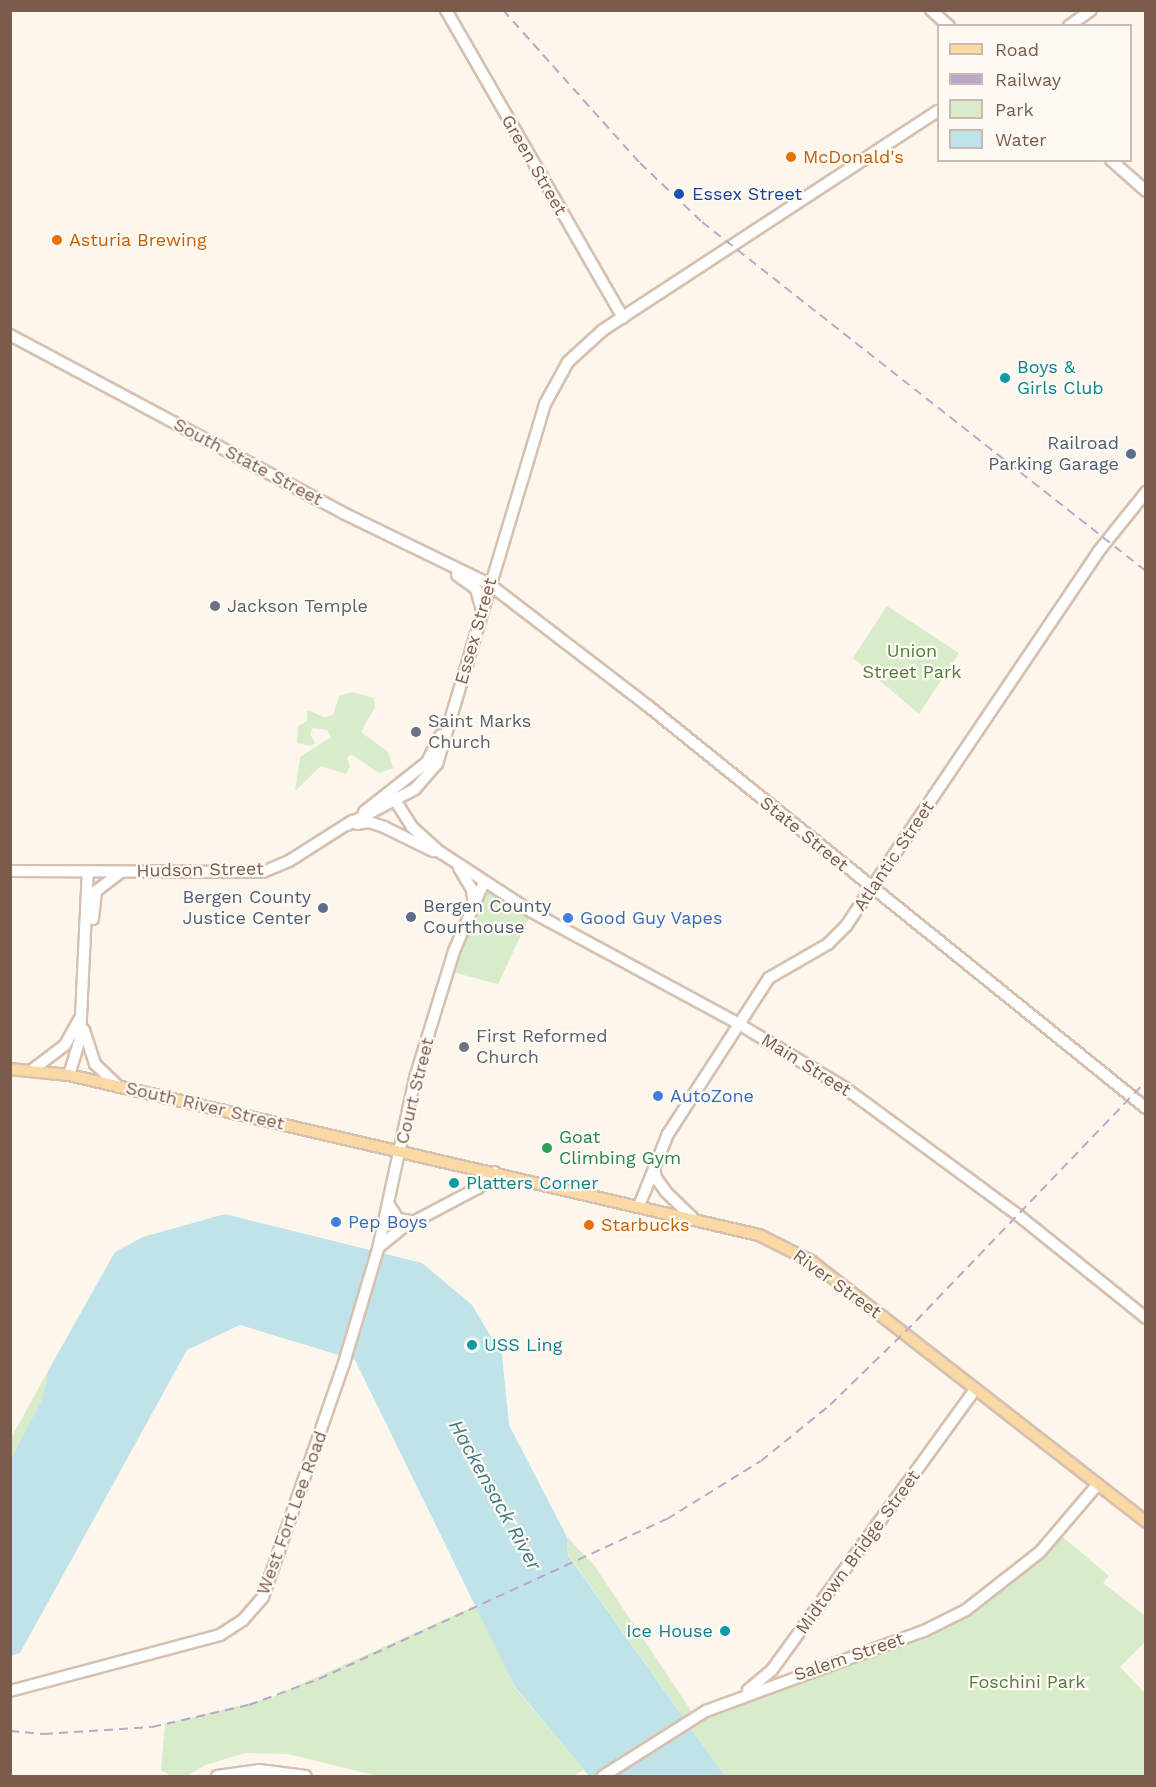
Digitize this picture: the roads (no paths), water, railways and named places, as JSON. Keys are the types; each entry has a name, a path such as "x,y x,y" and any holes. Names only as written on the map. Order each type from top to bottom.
{"main road":[{"name":"Green Street","path":"446,10 623,318"},
{"path":"931,10 947,24"},
{"path":"1072,24 1091,10"},
{"name":"Essex Street","path":"392,796 407,794 430,775 437,764 489,584 551,389 576,354 623,318 937,112"},
{"path":"1114,162 1146,191"},
{"name":"South State Street","path":"10,335 345,514 489,584"},
{"name":"Atlantic Street","path":"639,1206 668,1134 769,978 837,936 872,888 1098,552 1146,492"},
{"path":"445,562 476,589 482,609"},
{"name":"State Street","path":"489,584 648,706 1146,1108"},
{"name":"Essex Street","path":"427,762 452,713"},
{"name":"Hudson Street","path":"10,871 263,872 289,861 392,796 427,762"},
{"name":"Main Street","path":"392,796 412,827 440,852 484,882 739,1024 845,1088 1018,1215 1146,1318"},
{"name":"Main Street","path":"347,825 369,822 427,850 440,852"},
{"path":"456,862 472,890 474,906"},
{"path":"69,1075 80,1038 88,871"},
{"path":"86,942 96,891 122,871"},
{"name":"Court Street","path":"361,1305 389,1205 415,1078 454,951 484,882"},
{"path":"32,1071 65,1045 82,1011"},
{"path":"82,1011 88,1050 95,1064 118,1087"},
{"name":"South River Street","path":"10,1069 69,1075 400,1149"},
{"name":"River Street","path":"400,1149 692,1217 759,1235 811,1261 1146,1522"},
{"path":"654,1164 656,1178 692,1217"},
{"path":"378,1249 413,1221 471,1192 495,1172"},
{"path":"389,1205 398,1219 413,1221"},
{"name":"West Fort Lee Road","path":"10,1691 197,1643 243,1620 271,1582 361,1305"},
{"name":"Midtown Bridge Street","path":"730,1702 772,1670 975,1390"},
{"name":"Salem Street","path":"603,1776 701,1715 791,1677 946,1622 987,1596 1053,1539 1098,1484"},
{"path":"786,1652 777,1673 791,1677"},
{"path":"217,1776 259,1770 306,1776"}],"water":[{"name":"Hackensack River","path":"225,1214 422,1263 472,1305 502,1355 509,1425 567,1537 568,1555 725,1776 589,1776 515,1687 355,1360 240,1325 187,1350 20,1653 11,1656 10,1462 42,1399 48,1371 115,1252 143,1237"}],"railway":[{"path":"503,10 640,163 702,222 1146,571"},
{"path":"10,1731 44,1734 152,1727 249,1705 319,1679 667,1519 761,1461 830,1405 916,1321 1146,1081"}],"place":[{"name":"McDonald's","path":"791,157"},
{"name":"Essex Street","path":"679,194"},
{"name":"Asturia Brewing","path":"57,240"},
{"name":"Boys & Girls Club","path":"1005,378"},
{"name":"Railroad Parking Garage","path":"1131,454"},
{"name":"Jackson Temple","path":"215,606"},
{"name":"Saint Marks Church","path":"416,732"},
{"name":"Bergen County Justice Center","path":"323,908"},
{"name":"Bergen County Courthouse","path":"411,917"},
{"name":"Good Guy Vapes","path":"568,918"},
{"name":"First Reformed Church","path":"464,1047"},
{"name":"AutoZone","path":"658,1096"},
{"name":"Goat Climbing Gym","path":"547,1148"},
{"name":"Platters Corner","path":"454,1183"},
{"name":"Pep Boys","path":"336,1222"},
{"name":"Starbucks","path":"589,1225"},
{"name":"USS Ling","path":"472,1345"},
{"name":"Ice House","path":"725,1631"}],"park label":[{"name":"Union Street Park","path":"912,662"},
{"name":"Foschini Park","path":"1027,1682"}]}
